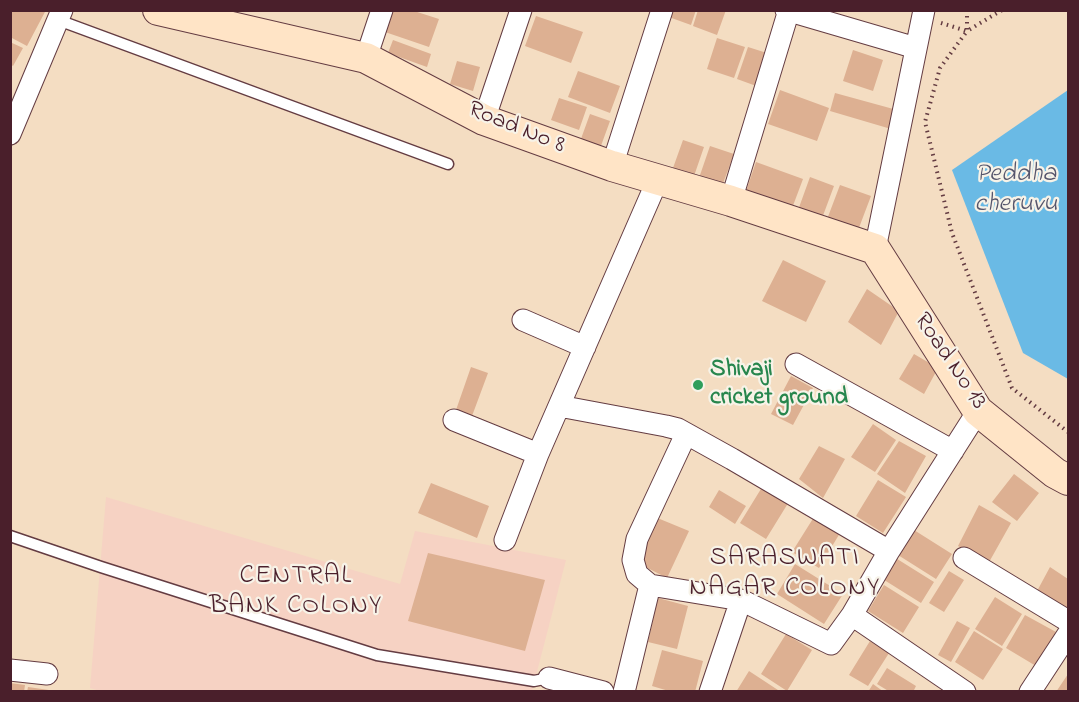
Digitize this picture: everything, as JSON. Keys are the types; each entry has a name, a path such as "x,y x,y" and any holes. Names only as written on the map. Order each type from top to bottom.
{"street":[{"name":"Road No 8","path":"158,10 248,20 366,58 484,120 612,166 731,201 875,249"},
{"path":"366,58 382,10"},
{"path":"484,120 521,10"},
{"path":"612,166 662,10"},
{"path":"731,201 788,11 916,48"},
{"path":"875,249 923,14"},
{"path":"12,124 60,15"},
{"path":"505,540 538,454 658,179"},
{"name":"Road No 13","path":"875,249 978,411 1055,473 1068,480"},
{"path":"523,320 585,347"},
{"path":"796,364 953,451"},
{"path":"559,406 678,429 889,551"},
{"path":"686,434 637,539 633,560 637,574 651,585 741,600 831,644 852,615 889,551 978,411"},
{"path":"454,420 538,454"},
{"path":"964,558 1068,621"},
{"path":"624,692 651,585"},
{"path":"710,692 741,600"},
{"path":"852,615 934,683 965,692"},
{"path":"1030,692 1068,634"},
{"path":"10,670 47,674"},
{"path":"549,678 603,692"}],"lane":[{"path":"60,15 448,164"},
{"path":"10,536 377,655 534,681 549,678"}],"path":[{"path":"967,10 967,31"},
{"path":"1002,10 967,31 940,68 925,122 952,233 1012,388 1068,432"},
{"path":"923,14 967,31"}],"shaded area":[{"path":"106,497 400,584 415,531 566,560 532,691 103,692 90,688"}],"water":[{"name":"Peddha cheruvu","path":"1068,90 1068,379 1023,353 952,170"}],"building":[{"path":"10,10 46,10 27,46 10,37"},
{"path":"393,10 411,10 439,19 429,47 385,32"},
{"path":"668,10 696,10 691,25 666,16"},
{"path":"698,10 726,10 717,35 693,26"},
{"path":"536,16 583,32 571,63 525,46"},
{"path":"717,38 745,47 734,78 707,69"},
{"path":"393,40 431,54 427,67 388,53"},
{"path":"10,42 23,48 13,66 10,64"},
{"path":"748,47 770,54 759,87 737,79"},
{"path":"853,50 883,60 873,91 843,81"},
{"path":"457,61 480,67 473,91 450,84"},
{"path":"578,71 620,86 610,113 568,97"},
{"path":"780,90 829,108 817,141 768,124"},
{"path":"835,93 897,110 891,129 830,111"},
{"path":"559,98 587,107 579,130 551,120"},
{"path":"590,114 610,121 598,154 578,147"},
{"path":"683,140 704,147 694,176 673,168"},
{"path":"710,146 734,154 722,186 699,178"},
{"path":"756,162 803,179 791,211 745,194"},
{"path":"810,177 834,186 821,221 797,213"},
{"path":"840,185 871,196 857,233 826,222"},
{"path":"783,260 826,281 806,322 762,301"},
{"path":"867,289 899,311 881,345 848,322"},
{"path":"914,354 938,368 924,394 899,379"},
{"path":"471,367 488,373 472,416 456,410"},
{"path":"791,376 813,388 793,425 771,414"},
{"path":"873,424 896,440 875,472 851,457"},
{"path":"899,441 926,456 905,493 877,474"},
{"path":"819,446 845,459 823,498 799,479"},
{"path":"1014,474 1039,493 1017,521 992,502"},
{"path":"878,480 906,497 883,533 856,516"},
{"path":"431,483 489,506 477,538 418,513"},
{"path":"764,484 790,500 766,539 740,523"},
{"path":"719,490 746,506 735,524 709,507"},
{"path":"979,505 1011,523 988,564 958,546"},
{"path":"655,517 689,531 667,578 636,562"},
{"path":"814,517 840,533 819,568 792,552"},
{"path":"914,530 952,554 936,579 898,555"},
{"path":"428,553 545,580 525,651 408,621"},
{"path":"894,557 934,582 921,603 881,578"},
{"path":"795,564 843,594 824,624 777,594"},
{"path":"1050,567 1068,579 1066,610 1036,593"},
{"path":"949,571 964,580 944,612 929,603"},
{"path":"884,585 919,607 903,633 868,611"},
{"path":"995,597 1022,614 1002,646 975,629"},
{"path":"658,598 688,606 677,649 648,642"},
{"path":"1025,615 1056,632 1036,666 1006,648"},
{"path":"957,621 970,628 951,662 938,655"},
{"path":"974,631 1003,649 983,680 955,662"},
{"path":"786,634 812,650 787,691 761,674"},
{"path":"870,641 889,653 868,686 849,675"},
{"path":"662,650 703,661 695,692 672,692 652,686"},
{"path":"887,668 916,686 913,692 890,692 877,684"},
{"path":"749,671 781,692 736,692"},
{"path":"1068,674 1068,692 1056,692"},
{"path":"10,683 25,685 24,692 10,692"},
{"path":"873,684 884,692 868,692"},
{"path":"28,687 49,690 49,692 27,692"}],"place":[{"name":"Shivaji cricket ground","path":"698,385"}],"district":[{"name":"SARASWATI NAGAR COLONY","path":"785,575"},
{"name":"CENTRAL BANK COLONY","path":"296,593"}]}
